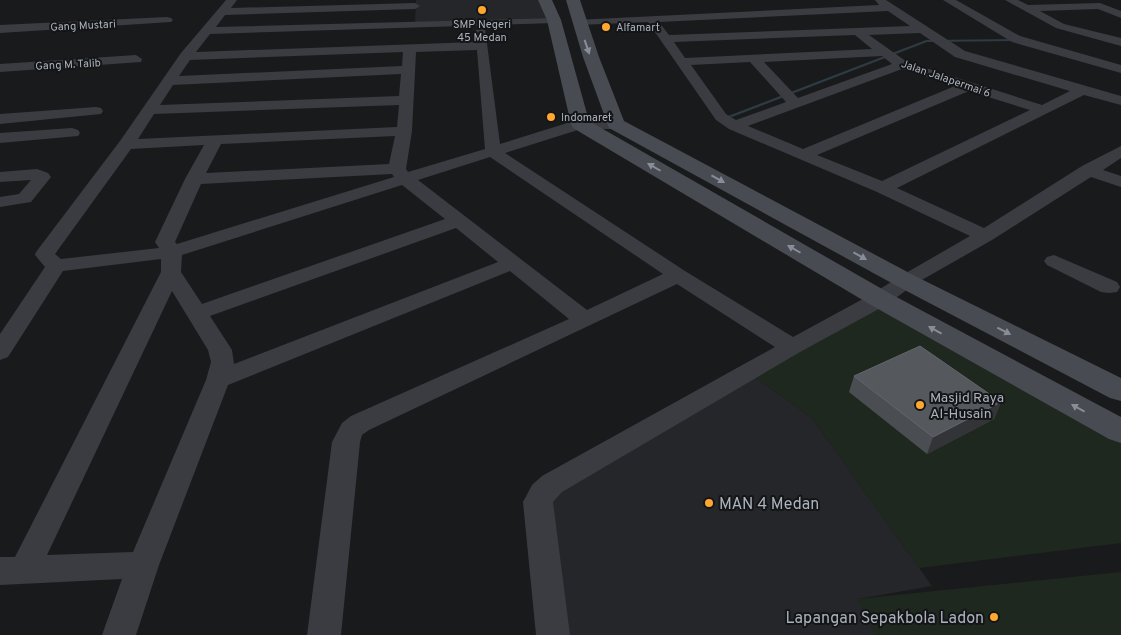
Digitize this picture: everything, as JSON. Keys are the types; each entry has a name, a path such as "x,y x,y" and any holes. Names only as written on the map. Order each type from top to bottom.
{"street":[{"path":"573,0 579,22 616,124"},
{"path":"879,0 960,54 1121,101"},
{"path":"948,0 1020,40 1121,69"},
{"path":"1010,0 1060,26 1121,42"},
{"path":"412,25 415,3 227,6 186,56 126,144 45,255 56,266 172,262 401,174 493,152 580,124 616,124 906,281 1121,391"},
{"path":"1026,8 1084,4 1100,6 1119,20"},
{"path":"1084,4 1119,20"},
{"path":"708,5 718,16"},
{"path":"579,22 891,8"},
{"path":"0,20 158,10"},
{"path":"206,31 480,22 550,10 580,124 880,299 1121,431"},
{"path":"651,19 721,117 734,126 883,188 985,236"},
{"path":"480,22 493,152"},
{"name":"Gang Mustari","path":"0,30 166,23 0,36"},
{"path":"664,39 922,29"},
{"name":"Jalan Jalapermai 6","path":"857,31 890,57 968,86 1044,110"},
{"path":"186,56 482,46"},
{"path":"401,174 410,49"},
{"path":"681,62 753,58 890,57"},
{"path":"734,126 790,98 890,57"},
{"path":"753,58 790,98"},
{"name":"Gang M. Talib","path":"0,68 136,60"},
{"path":"168,81 408,70"},
{"path":"804,154 968,86"},
{"path":"883,188 1083,90"},
{"path":"149,110 406,100"},
{"path":"0,119 96,111"},
{"path":"126,144 404,131"},
{"path":"0,138 72,132"},
{"path":"119,635 143,565 218,380 223,355 196,313 172,262 165,242 194,179 215,140"},
{"path":"553,635 538,502 542,493 552,484 880,299 906,281 985,236 1121,151"},
{"path":"493,152 678,275 792,347"},
{"path":"1093,167 1121,173"},
{"path":"1093,167 1121,182"},
{"path":"194,179 401,174 585,320"},
{"path":"0,177 41,175 41,179 36,186 22,200 0,202"},
{"path":"196,313 458,221"},
{"path":"1054,261 1117,286"},
{"path":"143,565 12,570 172,262"},
{"path":"218,380 513,263"},
{"path":"0,352 56,266"},
{"path":"324,635 346,442 351,430 360,423 585,320 678,275"}],"shaded area":[{"name":"SMP Negeri 45 Medan","path":"416,0 545,0 552,20 415,24"},
{"path":"883,304 1121,436 1121,543 919,568 812,418 752,375"},
{"name":"MAN 4 Medan","path":"752,375 812,418 932,586 858,599 876,635 559,635 547,496"},
{"name":"Lapangan Sepakbola Ladon","path":"1121,572 1121,635 875,635 857,599"}],"building":[{"name":"Masjid Raya Al-Husain","path":"920,346 1001,402 933,437 854,376"}],"waterway":[{"path":"730,116 927,41 1017,40"}],"place":[{"name":"SMP Negeri 45 Medan","path":"482,10"},
{"name":"Alfamart","path":"606,27"},
{"name":"Indomaret","path":"551,117"},
{"name":"Masjid Raya Al-Husain","path":"920,405"},
{"name":"MAN 4 Medan","path":"709,503"},
{"name":"Lapangan Sepakbola Ladon","path":"994,617"}]}
